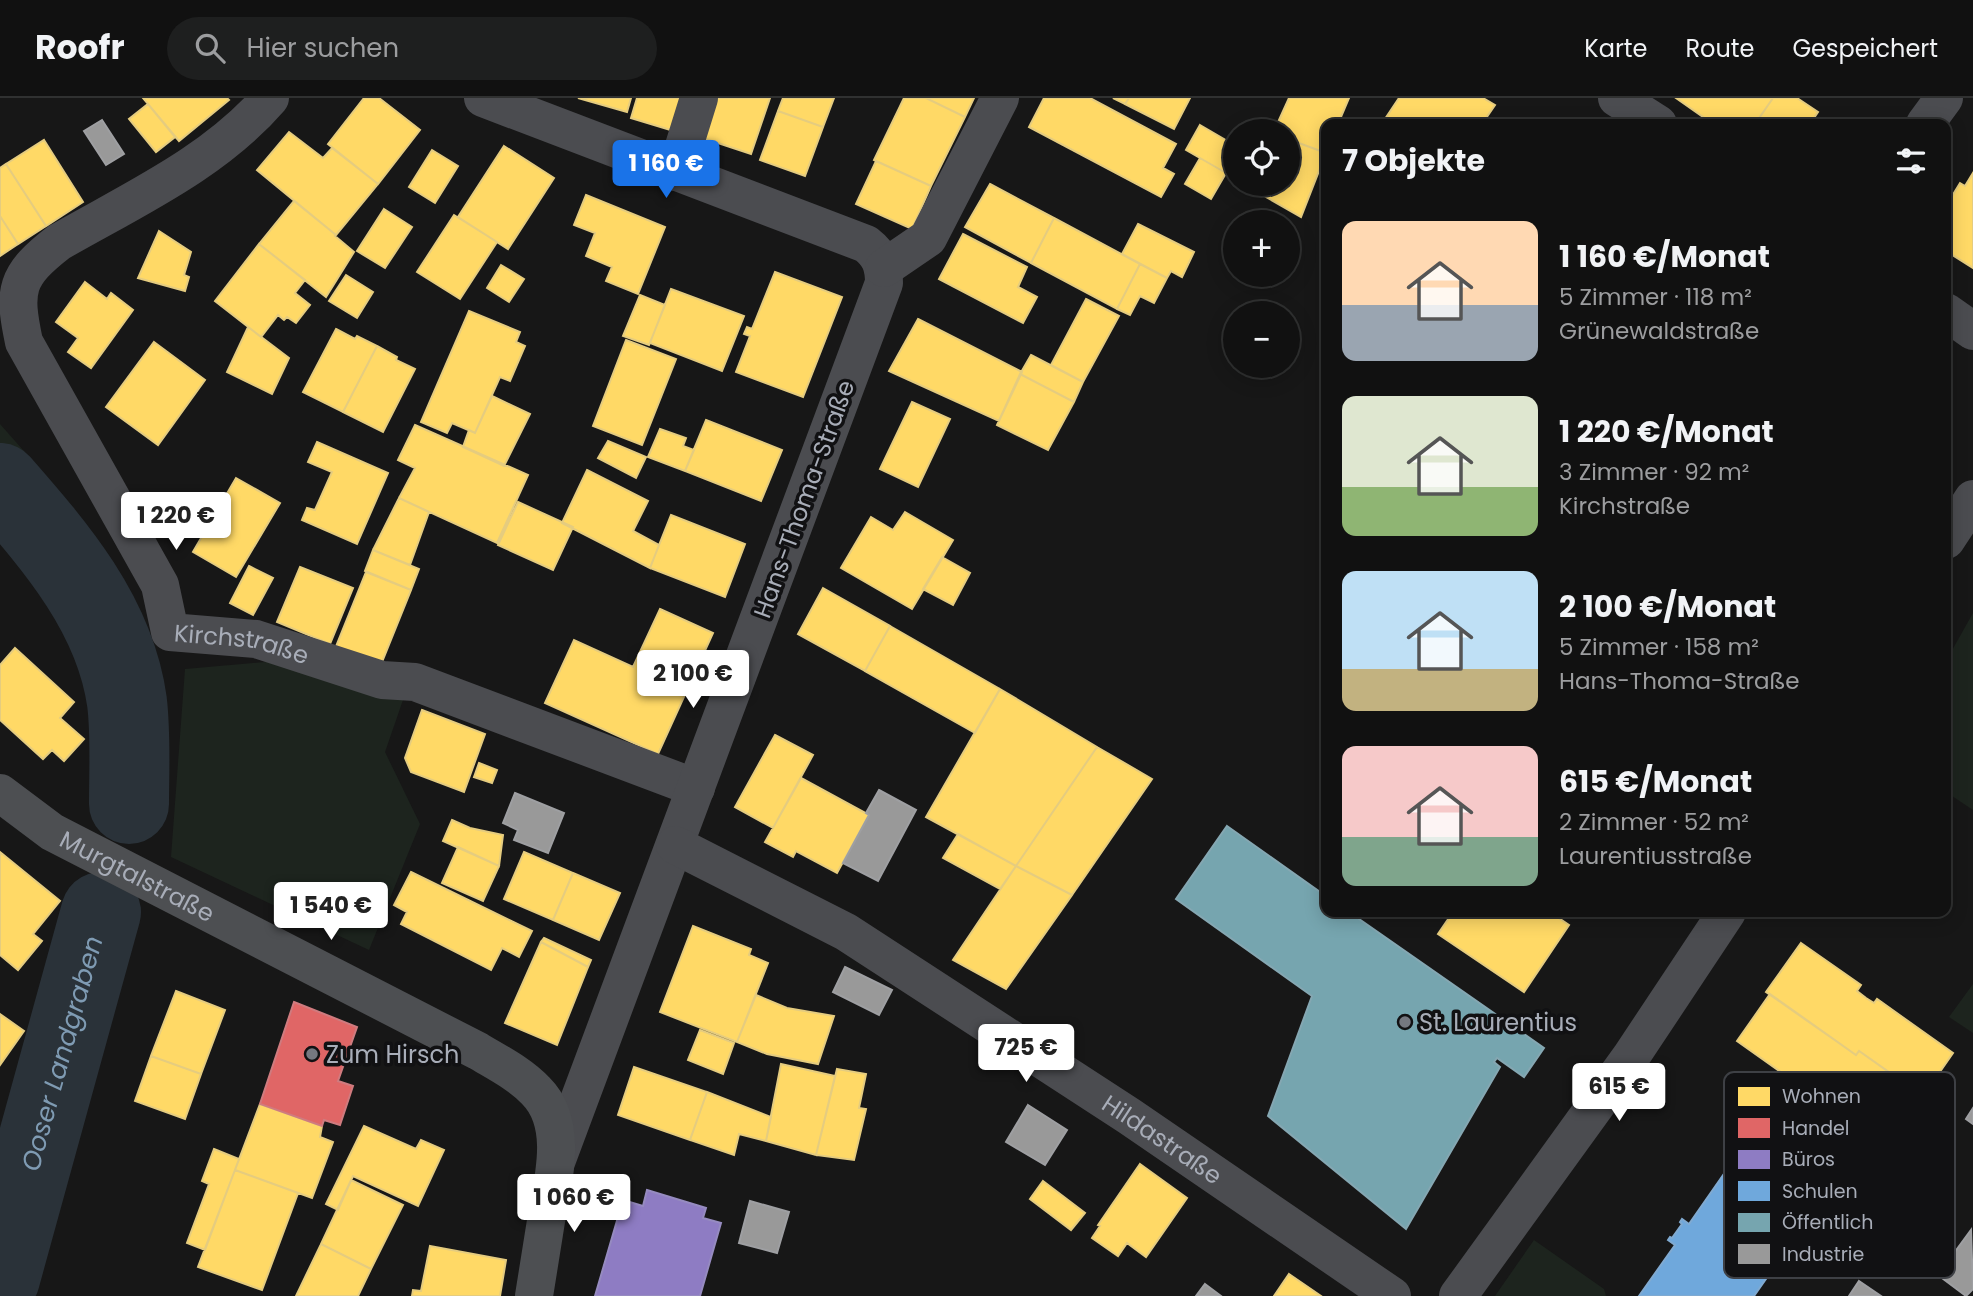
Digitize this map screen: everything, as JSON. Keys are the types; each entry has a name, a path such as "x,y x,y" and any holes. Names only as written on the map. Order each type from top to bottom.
{"main road":[{"name":"Murgtalstraße","path":"0,793 52,832 478,1051 519,1076 538,1092 550,1112 555,1135 556,1162 534,1296"}],"street":[{"name":"Kirchstraße","path":"270,98 257,114 209,155 59,242 37,259 21,282 17,309 24,342 160,585 170,632 256,639 383,680 415,682 696,788"},
{"path":"483,98 866,244 878,253 884,268 929,238 1000,98"},
{"path":"676,172 699,98"},
{"path":"1617,98 1650,119"},
{"path":"1929,119 1944,98"},
{"name":"Hans-Thoma-Straße","path":"556,1162 884,283 884,268"},
{"path":"1951,316 1973,331"},
{"path":"1951,532 1973,499"},
{"name":"Hildastraße","path":"675,845 846,932 1129,1116 1392,1296"},
{"path":"1458,1296 1630,1058 1724,917"}],"shaded area":[{"path":"0,424 46,476 144,627 142,651 75,550 0,454"},
{"path":"1973,613 1973,810 1951,795 1951,652"},
{"path":"277,661 403,700 385,752 420,824 369,950 171,857 185,669"},
{"path":"1973,984 1973,1033 1949,1017"},
{"path":"1534,1240 1604,1289 1606,1296 1495,1296"}],"building: Wohnen":[{"path":"143,98 227,98 229,100 179,141"},
{"path":"364,98 379,98 420,130 378,184 328,144"},
{"path":"578,98 631,98 627,112"},
{"path":"637,98 688,98 677,132 631,118"},
{"path":"713,98 770,98 751,154 700,137"},
{"path":"783,98 834,98 823,127 778,111"},
{"path":"904,98 926,98 965,117 931,186 874,160"},
{"path":"926,98 974,98 965,117"},
{"path":"1044,98 1090,98 1176,144 1163,168 1174,174 1161,197 1029,127"},
{"path":"1113,98 1129,98 1125,104"},
{"path":"1129,98 1190,98 1174,129 1125,104"},
{"path":"1289,98 1349,98 1340,119 1321,119 1321,151 1300,143 1300,119 1279,119"},
{"path":"1399,98 1483,98 1495,105 1485,119 1385,119"},
{"path":"1676,98 1773,98 1758,119 1706,119"},
{"path":"1773,98 1797,98 1818,112 1816,119 1758,119"},
{"path":"148,104 175,137 156,152 129,119"},
{"path":"778,111 823,127 805,176 760,160"},
{"path":"1200,125 1223,138 1223,171 1186,150"},
{"path":"289,132 323,158 332,148 378,184 336,235 257,170"},
{"path":"44,140 83,202 46,226 6,164"},
{"path":"1300,143 1321,151 1321,166 1301,217 1300,210 1289,210 1264,196 1300,196"},
{"path":"504,146 554,178 508,249 458,217"},
{"path":"432,150 458,166 435,203 409,187"},
{"path":"1200,158 1223,171 1223,178 1211,199 1185,184"},
{"path":"876,161 931,186 912,229 856,204"},
{"path":"6,164 46,226 18,244 0,216 0,168"},
{"path":"1973,173 1973,268 1951,254 1951,198 1960,183 1965,186"},
{"path":"990,184 1054,218 1031,263 965,227"},
{"path":"586,195 665,227 638,294 606,281 612,267 586,256 595,233 574,225"},
{"path":"294,201 354,252 326,297 259,244"},
{"path":"384,209 412,227 385,268 357,251"},
{"path":"454,215 497,242 460,299 417,272"},
{"path":"0,216 18,244 0,256"},
{"path":"1054,218 1140,264 1117,309 1031,263"},
{"path":"1138,224 1194,252 1182,277 1171,271 1167,278 1122,254"},
{"path":"159,231 191,252 184,275 189,277 185,291 138,278"},
{"path":"963,234 1027,267 1018,287 1037,297 1023,323 939,279"},
{"path":"259,244 305,280 295,293 310,305 296,323 287,317 284,320 278,315 261,337 215,301"},
{"path":"1140,264 1167,278 1154,303 1140,296 1130,315 1117,309"},
{"path":"501,265 524,279 509,302 487,288"},
{"path":"775,272 842,297 803,397 736,372 750,336 744,334 747,327 752,329"},
{"path":"346,275 373,292 357,318 329,301"},
{"path":"85,282 107,299 111,293 133,310 91,368 68,352 78,338 56,322"},
{"path":"671,289 744,316 722,371 650,343"},
{"path":"640,295 665,305 649,345 623,336"},
{"path":"1086,299 1119,316 1083,382 1051,365"},
{"path":"469,311 520,332 516,342 525,346 510,381 500,377 475,433 452,423 447,433 421,422"},
{"path":"918,319 1022,372 999,421 889,371"},
{"path":"248,327 289,358 272,394 227,372"},
{"path":"336,329 377,346 343,412 303,392"},
{"path":"626,340 676,359 642,445 593,426"},
{"path":"154,342 205,380 158,445 106,407"},
{"path":"377,346 397,357 396,360 415,369 383,432 343,412"},
{"path":"1031,355 1083,382 1074,402 1020,374"},
{"path":"1020,374 1074,402 1048,450 997,425"},
{"path":"492,396 530,414 504,466 463,447 469,430 475,433"},
{"path":"912,402 950,419 918,487 880,469"},
{"path":"706,420 782,450 761,501 685,471"},
{"path":"415,425 528,475 497,543 399,498 415,468 398,460"},
{"path":"660,429 686,438 683,446 694,450 685,471 648,457"},
{"path":"608,441 646,457 636,478 598,458"},
{"path":"317,442 388,473 357,544 302,520 307,508 315,510 332,472 308,462"},
{"path":"587,470 648,501 633,531 659,545 650,568 562,523"},
{"path":"236,478 280,503 236,577 193,552"},
{"path":"399,498 429,512 410,565 373,550"},
{"path":"518,502 573,527 553,570 498,545"},
{"path":"905,512 953,540 912,609 841,568 871,517 893,530"},
{"path":"671,515 745,544 725,597 650,568"},
{"path":"373,550 419,569 411,590 365,571"},
{"path":"942,557 970,573 953,605 923,589"},
{"path":"249,566 273,578 253,615 230,603"},
{"path":"300,567 353,588 330,644 277,622"},
{"path":"366,572 411,590 380,667 335,649"},
{"path":"823,588 890,626 865,671 798,634"},
{"path":"660,609 713,633 658,754 545,703 574,640 633,667"},
{"path":"890,626 1000,689 975,733 865,671"},
{"path":"15,648 74,702 60,718 84,739 64,761 52,750 43,759 0,720 0,665"},
{"path":"1000,689 1097,747 1016,866 926,817"},
{"path":"422,710 485,734 464,792 411,772 405,758"},
{"path":"775,735 813,755 773,828 735,807"},
{"path":"1097,747 1152,779 1072,895 1016,866"},
{"path":"479,763 497,770 492,783 474,777"},
{"path":"801,778 869,815 837,873 796,851 793,857 765,842"},
{"path":"452,820 470,828 503,835 499,866 443,841"},
{"path":"958,834 1016,866 1000,889 943,858"},
{"path":"458,847 499,866 483,901 442,883"},
{"path":"0,852 60,901 33,934 42,941 18,970 0,955"},
{"path":"524,852 573,873 553,920 504,899"},
{"path":"1016,866 1072,895 1006,989 953,960"},
{"path":"411,872 532,931 519,957 502,948 491,970 401,924 407,912 394,905"},
{"path":"573,873 620,893 599,940 553,920"},
{"path":"1450,917 1557,917 1569,925 1524,992 1438,934"},
{"path":"693,926 751,949 749,955 768,963 737,1042 660,1012"},
{"path":"544,938 591,960 588,967 541,942"},
{"path":"541,942 588,967 557,1045 505,1023"},
{"path":"1801,943 1861,985 1857,991 1866,998 1874,1003 1877,999 1953,1053 1940,1072 1889,1072 1859,1051 1856,1055 1766,992"},
{"path":"176,991 225,1010 201,1074 151,1056"},
{"path":"1770,994 1856,1055 1859,1051 1889,1072 1781,1072 1737,1041"},
{"path":"756,995 787,1008 834,1016 818,1064 767,1054 737,1042"},
{"path":"0,1014 24,1031 0,1065"},
{"path":"700,1030 734,1043 723,1074 688,1060"},
{"path":"151,1056 201,1074 185,1119 135,1101"},
{"path":"781,1064 835,1076 816,1155 766,1141"},
{"path":"634,1067 707,1092 690,1140 618,1115"},
{"path":"837,1069 866,1074 859,1108 866,1109 854,1160 816,1155"},
{"path":"707,1092 771,1117 766,1141 739,1134 734,1155 690,1140"},
{"path":"260,1104 322,1126 320,1137 333,1142 312,1198 235,1170"},
{"path":"364,1126 416,1149 421,1140 444,1150 418,1206 353,1176 338,1210 326,1204"},
{"path":"214,1149 239,1159 205,1250 187,1243 209,1184 202,1181"},
{"path":"1140,1164 1187,1198 1146,1257 1127,1243 1118,1256 1092,1238"},
{"path":"235,1170 298,1193 262,1290 198,1267"},
{"path":"351,1180 403,1205 371,1269 321,1244"},
{"path":"1043,1181 1085,1213 1071,1230 1030,1199"},
{"path":"321,1244 371,1269 358,1296 296,1296"},
{"path":"430,1246 506,1260 500,1296 412,1296 413,1290 421,1291"},
{"path":"1289,1274 1321,1296 1274,1296"}],"building: Handel":[{"name":"Zum Hirsch","path":"294,1002 357,1027 338,1081 353,1086 340,1125 324,1120 322,1126 260,1104"}],"building: Büros":[{"path":"647,1190 706,1208 703,1218 721,1223 700,1296 595,1296 623,1200 643,1206"}],"building: Schulen":[{"path":"1724,1174 1724,1278 1767,1278 1754,1296 1639,1296 1675,1245 1668,1240 1682,1224 1682,1219 1689,1224"}],"building: Öffentlich":[{"name":"St. Laurentius","path":"1227,826 1321,893 1321,917 1356,917 1544,1048 1524,1077 1497,1058 1494,1062 1500,1067 1406,1229 1268,1116 1312,996 1176,899"}],"building: Industrie":[{"path":"102,120 124,154 106,165 84,131"},
{"path":"879,790 916,810 878,881 843,863"},
{"path":"515,793 564,813 548,853 514,840 518,830 503,823"},
{"path":"845,967 892,990 879,1015 833,992"},
{"path":"1028,1105 1067,1130 1045,1165 1006,1142"},
{"path":"1973,1108 1973,1124 1966,1119"},
{"path":"750,1201 789,1212 777,1253 739,1243"},
{"path":"1971,1230 1973,1289 1966,1296 1942,1278 1955,1278 1955,1252"},
{"path":"1859,1281 1881,1296 1849,1296"},
{"path":"1205,1284 1221,1296 1196,1296"}],"waterway":[{"name":"Ooser Landgraben","path":"0,483 62,557 96,611 110,640 127,702 129,804"},
{"name":"Ooser Landgraben","path":"0,1278 101,912"}],"place":[{"name":"St. Laurentius","path":"1405,1022"},
{"name":"Zum Hirsch","path":"312,1054"}]}
